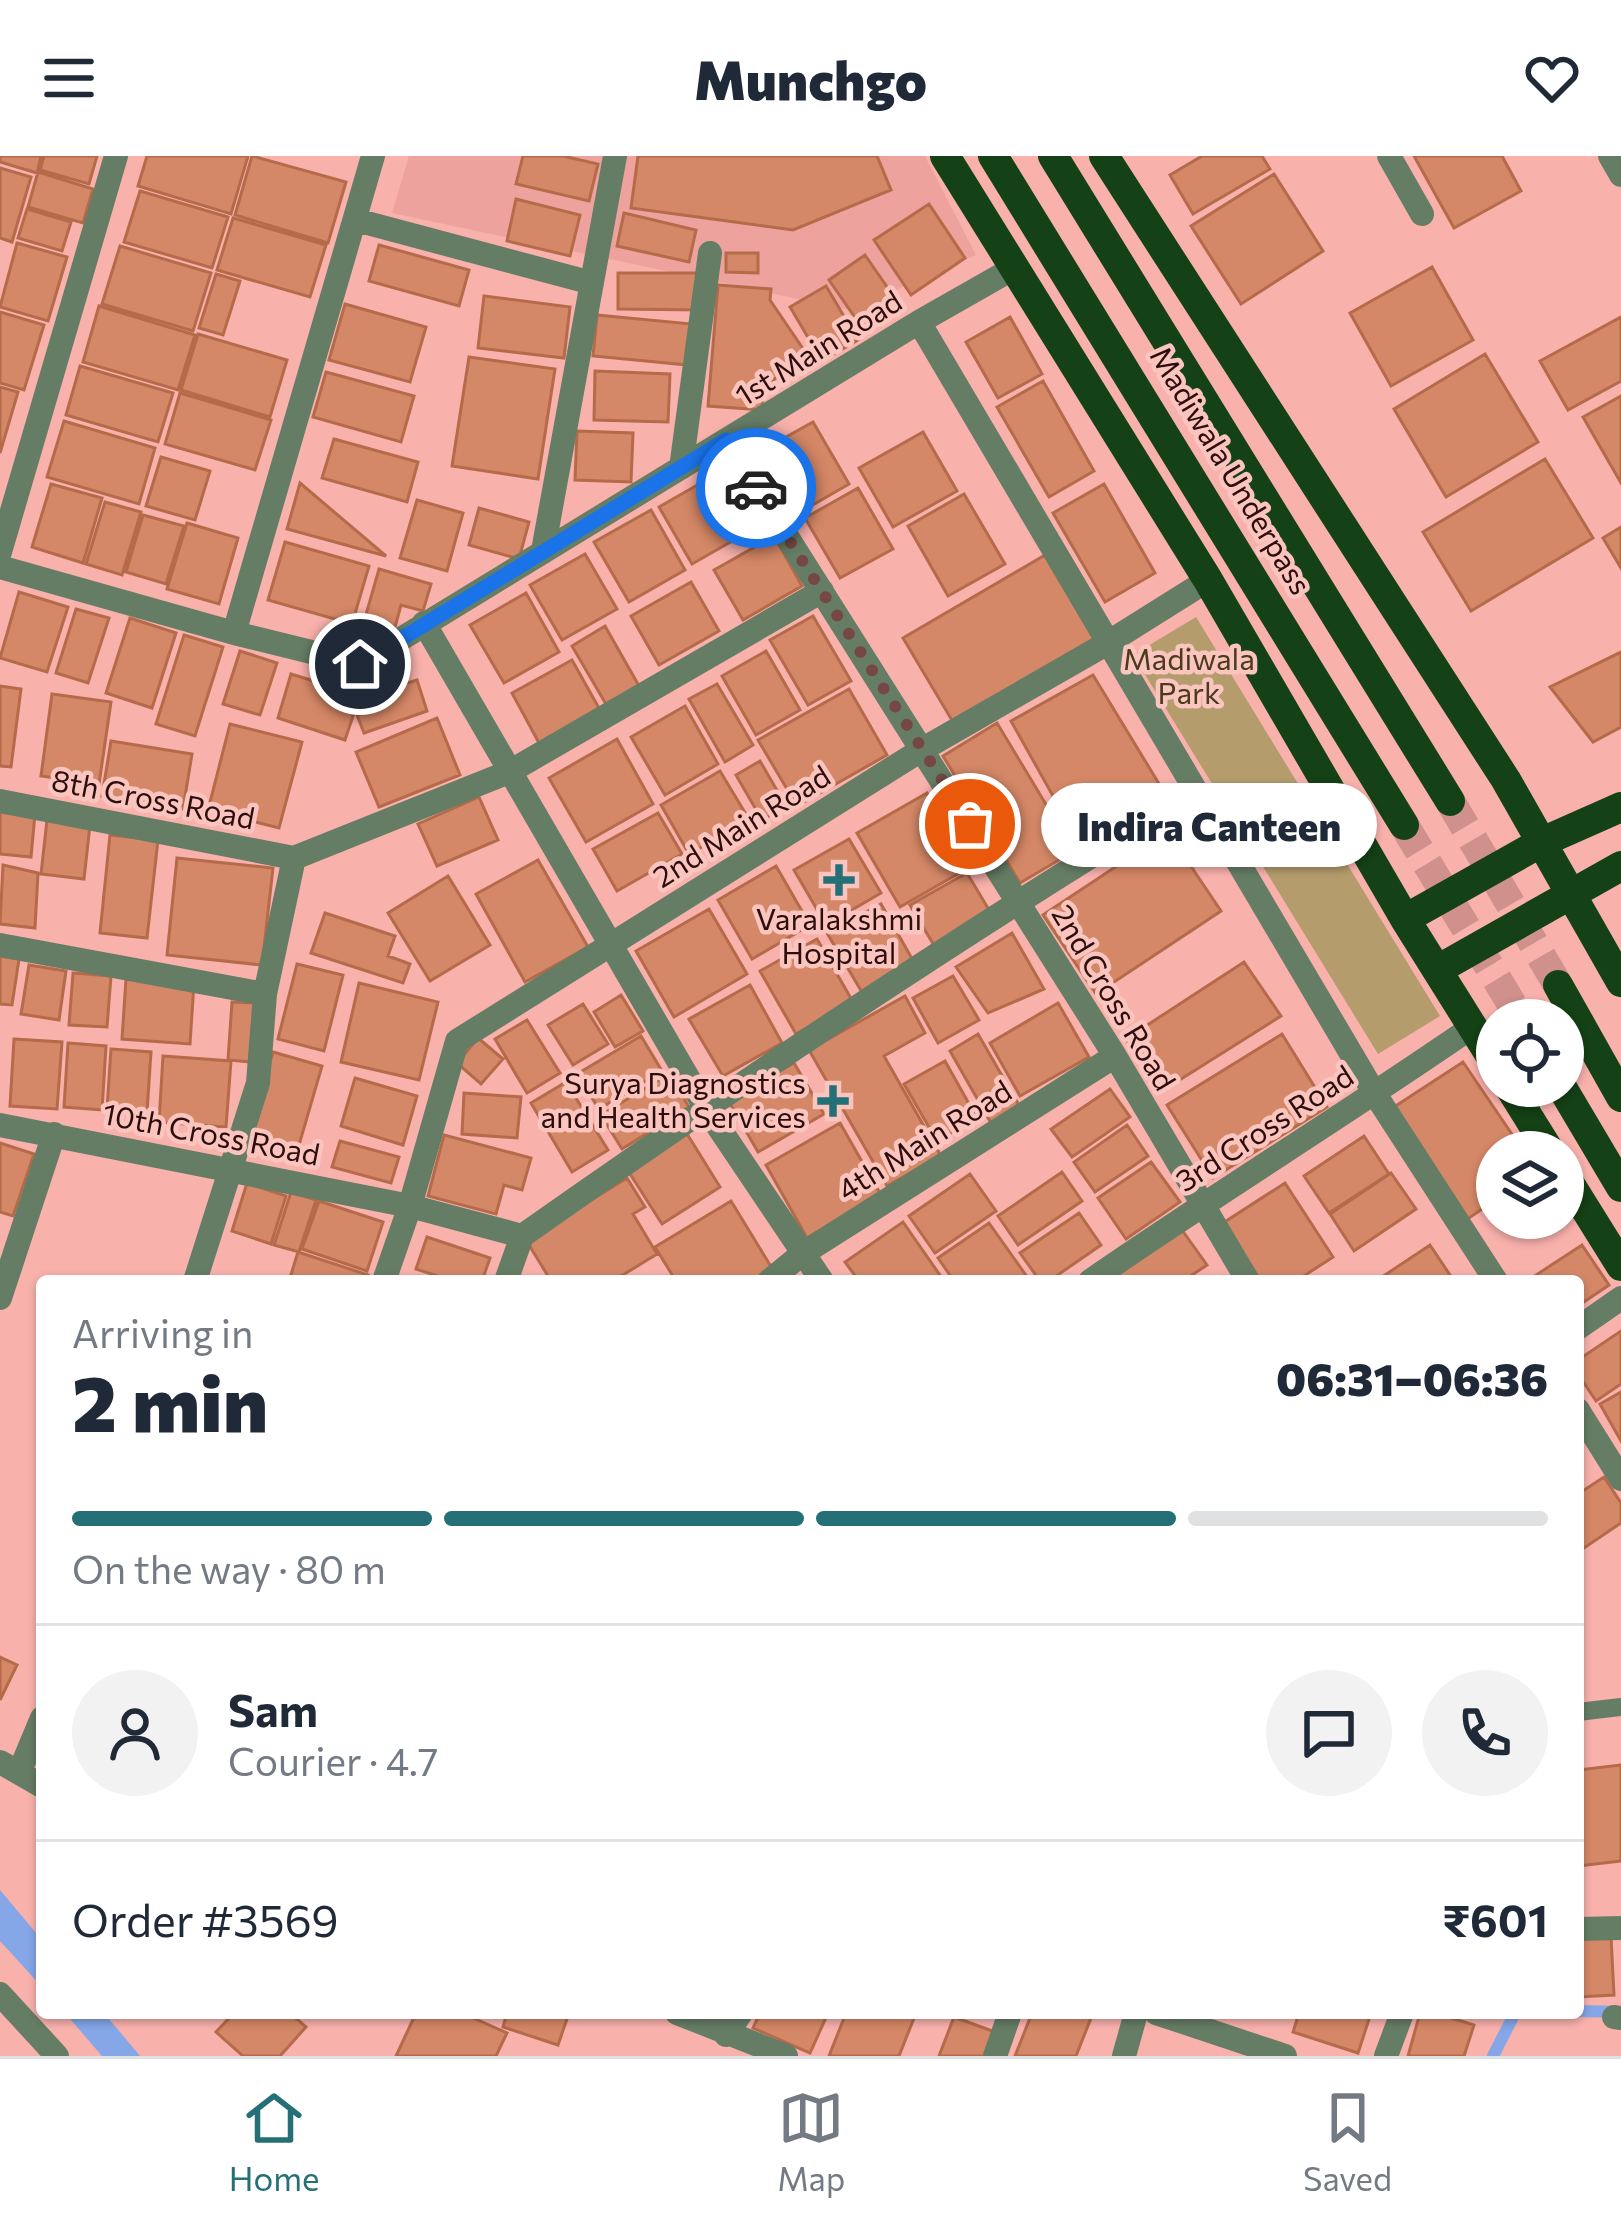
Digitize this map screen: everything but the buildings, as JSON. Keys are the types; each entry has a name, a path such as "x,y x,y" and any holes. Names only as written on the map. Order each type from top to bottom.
{"main road":[{"path":"945,156 1208,580 1476,1033"},
{"name":"Madiwala Underpass","path":"993,156 1404,825"},
{"name":"Madiwala Underpass","path":"1053,156 1450,801"},
{"path":"1104,156 1542,842 1621,982"},
{"path":"1405,919 1542,842 1621,807"},
{"path":"1437,970 1621,866"},
{"path":"1558,986 1621,1097"},
{"path":"1573,1107 1621,1187"},
{"path":"1584,1207 1621,1266"}],"street":[{"path":"0,552 116,156"},
{"path":"234,633 372,160 344,156"},
{"path":"543,551 615,156"},
{"path":"1389,156 1422,214"},
{"path":"1610,156 1621,175"},
{"path":"356,220 592,283"},
{"path":"681,468 710,253"},
{"name":"1st Main Road","path":"0,567 360,664 1014,268"},
{"path":"919,322 1375,1094 1492,1275"},
{"name":"2nd Cross Road","path":"726,440 1115,1056 1244,1275"},
{"name":"2nd Main Road","path":"386,1275 457,1041 923,749 1208,580"},
{"path":"197,1275 258,1083 265,994 294,858 509,772 822,591"},
{"path":"424,623 608,947 705,1107 818,1275"},
{"path":"508,1275 522,1236 705,1107 1018,900 1194,793"},
{"name":"8th Cross Road","path":"0,801 294,858"},
{"path":"0,945 265,994"},
{"name":"3rd Cross Road","path":"1101,1275 1199,1204 1472,1027"},
{"name":"4th Main Road","path":"776,1275 802,1254 1115,1056"},
{"name":"10th Cross Road","path":"0,1125 410,1206 522,1236"},
{"path":"0,1298 54,1134"},
{"path":"1584,1324 1621,1298"},
{"path":"1584,1420 1621,1479"},
{"path":"20,1774 36,1733"},
{"path":"1584,1929 1621,1928"},
{"path":"0,1994 57,2056"},
{"path":"690,2019 786,2056"},
{"path":"726,2035 737,2019"},
{"path":"995,2056 1008,2019"},
{"path":"1124,2056 1134,2019"},
{"path":"1386,2056 1400,2019"},
{"path":"1221,2023 1285,2056"}],"lane":[{"path":"1584,1711 1621,1707"}],"shaded area":[{"path":"409,156 925,156 976,255 850,310 392,213"}],"green space":[{"name":"Madiwala Park","path":"1196,617 1440,1016 1378,1054 1133,655"}],"water":[{"path":"0,1890 36,1933 36,1980 0,1941"},
{"path":"70,2019 109,2019 140,2056 102,2056"}],"waterway":[{"path":"1584,2011 1620,2012"},
{"path":"1493,2056 1512,2019"}],"tunnel":[{"path":"1450,801 1558,985"},
{"path":"1404,825 1509,999"}],"way so far":[{"path":"756,488 970,824"}],"place":[{"name":"Indira Canteen","path":"970,824"},
{"name":"Varalakshmi Hospital","path":"839,880"},
{"name":"Surya Diagnostics and Health Services","path":"833,1101"}],"route":[{"path":"360,664 726,440 756,488"}]}
